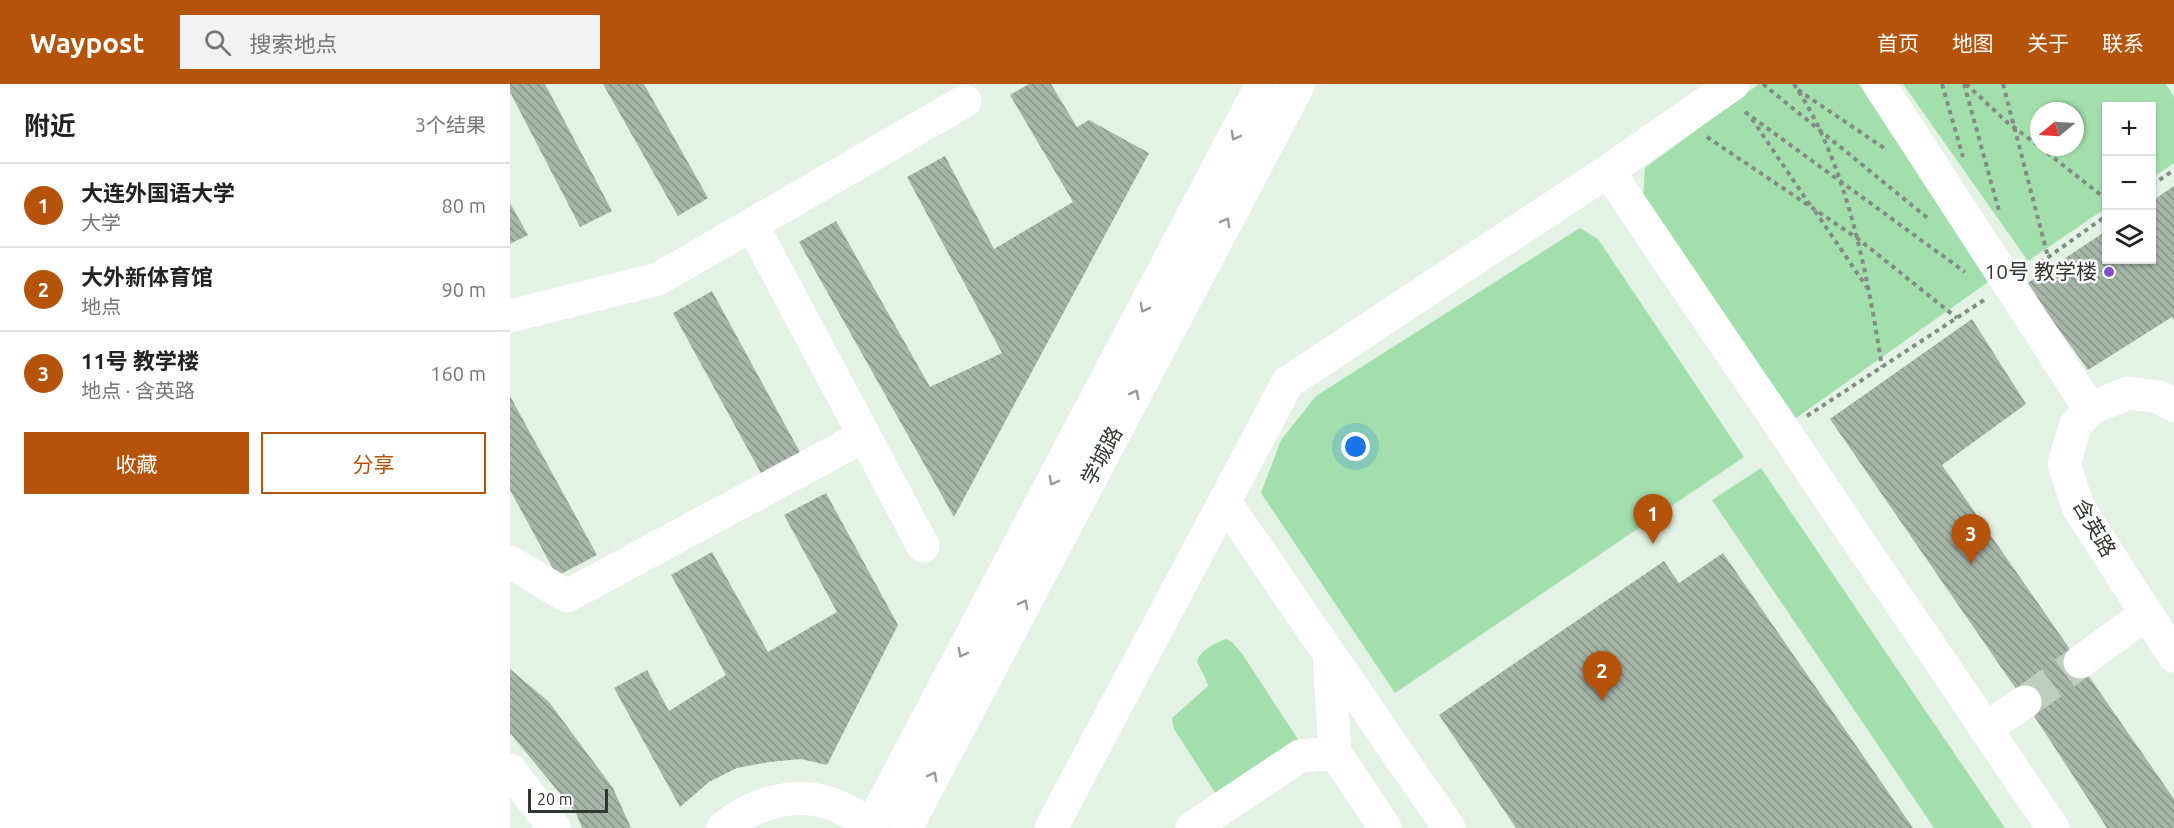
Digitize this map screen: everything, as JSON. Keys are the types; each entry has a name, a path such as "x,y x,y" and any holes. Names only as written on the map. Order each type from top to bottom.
{"street":[{"name":"学城路","path":"871,826 1262,84"},
{"name":"学城路","path":"906,828 1299,84"},
{"path":"1879,84 2090,409 2128,393 2158,397 2174,406"},
{"path":"1051,828 1288,382 1608,171 1727,88"},
{"path":"510,316 658,279 965,101"},
{"path":"1608,171 2053,828"},
{"path":"752,225 923,546"},
{"name":"含英路","path":"2090,409 2075,426 2064,464 2078,507 2174,656"},
{"path":"510,562 567,596 864,435"},
{"path":"1225,502 1449,828"},
{"path":"2080,662 2146,614"},
{"path":"1329,653 1335,753 1385,828"},
{"path":"1985,729 2025,702"},
{"path":"1192,828 1300,756 1335,753"},
{"path":"510,770 554,828"},
{"path":"723,828 736,817 766,804 795,798 829,803 871,826"}],"path":[{"path":"1763,84 1932,221"},
{"path":"1794,84 1821,132 1841,182 1870,292 1882,367"},
{"path":"1942,84 1966,167"},
{"path":"1965,84 2030,140"},
{"path":"1965,84 2000,215"},
{"path":"2003,84 2048,257"},
{"path":"1727,88 1750,116 1870,292"},
{"path":"1727,88 1750,116 1966,273"},
{"path":"1798,90 1892,153"},
{"path":"1681,120 1857,238 1957,318"},
{"path":"2051,156 2102,196"},
{"path":"2156,182 2174,170"},
{"path":"1784,431 2009,285 2102,219"}],"green space":[{"path":"1759,84 1859,84 1988,282 1796,418 1643,199 1645,168"},
{"path":"1903,84 2166,84 2174,97 2174,163 2156,175 2156,102 2102,102 2102,211 2028,261"},
{"path":"1580,228 1598,239 1744,457 1395,693 1261,493 1281,440 1316,396"},
{"path":"1761,468 2005,828 1934,828 1712,500"},
{"path":"1227,639 1243,655 1301,744 1219,799 1174,729 1172,718 1208,686 1197,661 1199,657 1209,647"}],"building":[{"path":"510,84 545,84 612,211 580,227 510,92"},
{"path":"603,84 644,84 708,198 678,216"},
{"path":"1029,84 1051,84 1077,127 1089,120 1149,153 954,517 799,242 836,221 930,387 1002,353 907,177 945,156 994,249 1073,202 1010,95"},
{"name":"10号 教学楼","path":"2174,186 2174,320 2172,317 2088,370 2026,284 2102,234 2102,264 2156,264 2156,198"},
{"path":"510,203 528,235 510,244"},
{"path":"712,291 801,454 762,475 673,313"},
{"path":"1972,319 2026,404 1942,465 2174,799 2174,828 2107,828 2025,702 1830,419"},
{"path":"510,396 597,555 557,576 510,490"},
{"path":"826,493 898,625 827,765 801,759 737,768 709,782 680,807 614,688 647,670 669,711 726,675 671,575 712,552 768,652 837,612 784,515"},
{"path":"1723,553 1913,828 1516,828 1439,715 1664,561 1679,583"},
{"path":"510,669 549,702 613,788 631,828 582,828 576,813 510,733"}],"tunnel":[{"path":"2025,702 2080,662"}],"place":[{"name":"10号 教学楼","path":"2109,272"},
{"name":"大连外国语大学","path":"1653,544"},
{"name":"11号 教学楼","path":"1971,564"},
{"name":"大外新体育馆","path":"1602,701"}]}
